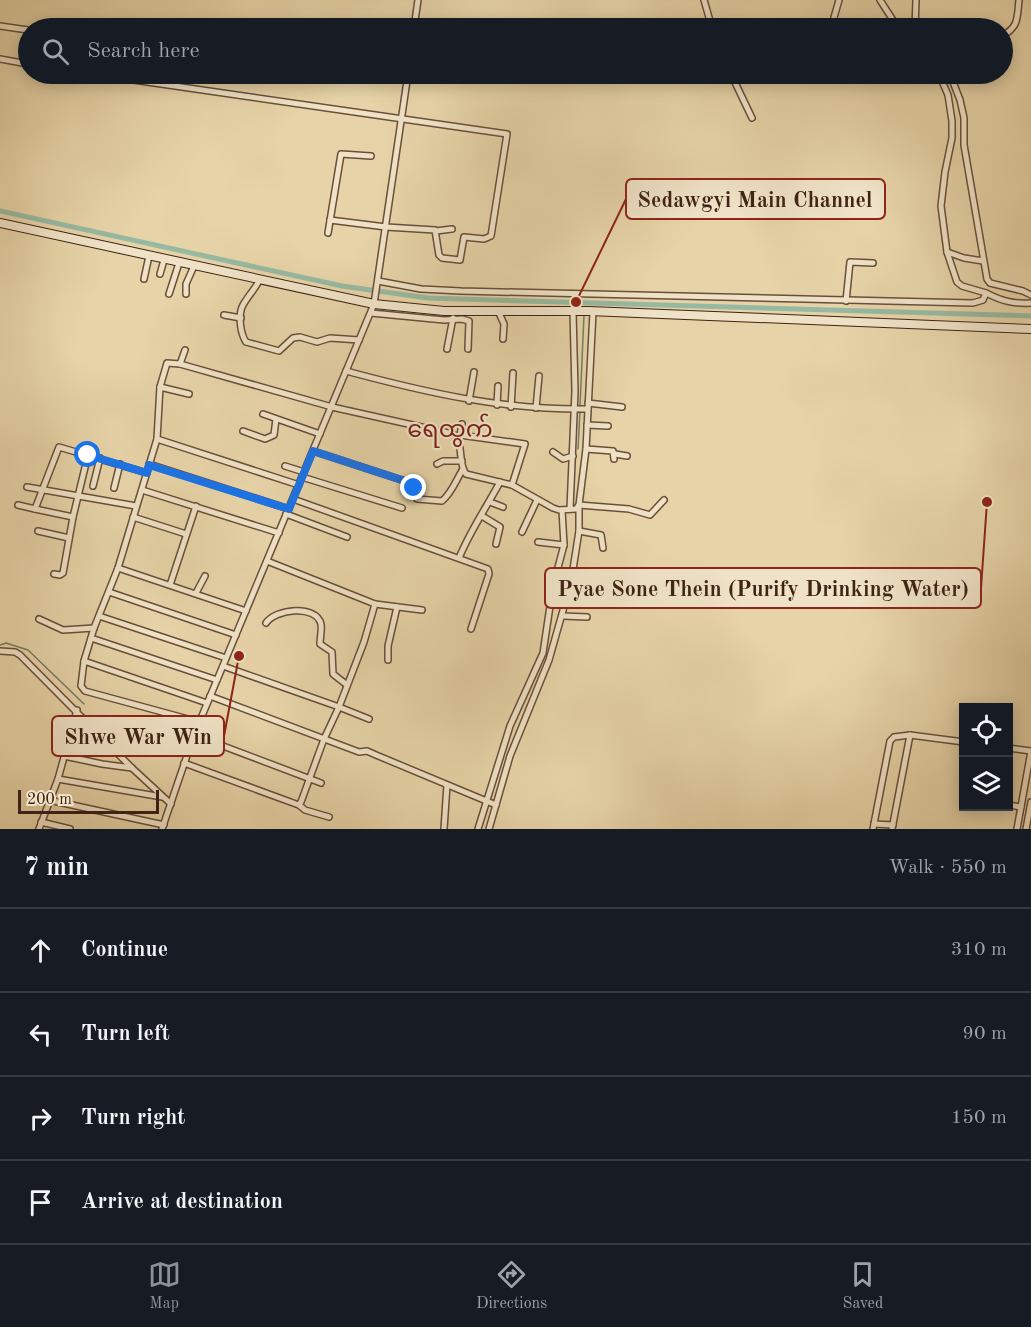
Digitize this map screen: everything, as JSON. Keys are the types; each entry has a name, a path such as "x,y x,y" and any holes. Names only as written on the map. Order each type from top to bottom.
{"street":[{"path":"415,18 418,0"},
{"path":"704,0 709,18"},
{"path":"834,18 839,0"},
{"path":"879,0 891,18"},
{"path":"915,18 916,0"},
{"path":"1013,29 1019,0"},
{"path":"0,26 18,29"},
{"path":"0,59 18,62"},
{"path":"162,84 507,134 491,236 484,239 464,237 460,260 440,257 436,231"},
{"path":"49,800 163,827 199,722 374,306 406,84"},
{"path":"736,84 752,118"},
{"path":"943,84 948,95 952,138 941,206 947,252 957,282 1000,300 1012,303 1031,303"},
{"path":"954,84 964,117 964,145 987,279 990,283 1031,295"},
{"path":"327,232 340,154 371,156"},
{"path":"330,220 436,231 452,229"},
{"path":"0,223 374,306 469,321 468,349"},
{"path":"947,252 983,261"},
{"path":"144,279 149,256"},
{"path":"160,274 164,260"},
{"path":"846,301 850,262 873,263"},
{"path":"169,294 179,263"},
{"path":"186,294 186,284 194,266"},
{"path":"259,281 243,306 241,318 243,339 246,342 279,351 293,338 300,337 317,342 330,338 359,340"},
{"path":"378,283 421,289 461,291 846,301 973,303 983,300 986,293"},
{"path":"444,316 584,312 1031,328"},
{"path":"574,508 586,449 584,312"},
{"path":"489,829 510,756 549,660 571,582 579,531 574,508 573,456 584,312"},
{"path":"499,313 504,324 503,339"},
{"path":"224,315 241,318"},
{"path":"447,349 453,318"},
{"path":"180,364 184,350"},
{"path":"199,722 85,691 81,686 84,661 94,628 118,568 157,440 160,387 167,363 180,364 332,407 458,436 525,444 512,485"},
{"path":"346,370 469,401 497,405 576,409 622,407"},
{"path":"469,401 474,372"},
{"path":"510,406 513,373"},
{"path":"536,408 539,376"},
{"path":"497,405 498,386"},
{"path":"160,387 189,394"},
{"path":"263,414 320,434"},
{"path":"243,431 265,439 274,435 276,419"},
{"path":"313,451 408,482 414,488 417,499 442,501 451,492 462,470 458,436 462,424"},
{"path":"587,425 608,426"},
{"path":"157,440 299,484"},
{"path":"34,509 58,447 147,473"},
{"path":"586,449 613,451 615,456 627,456"},
{"path":"553,452 563,459 573,456"},
{"path":"54,574 63,573 77,497 88,455"},
{"path":"93,486 100,458"},
{"path":"436,464 443,461 462,461"},
{"path":"114,488 120,465"},
{"path":"149,465 288,512 346,537"},
{"path":"285,466 402,508"},
{"path":"453,476 462,470"},
{"path":"462,470 469,475 512,485 537,500 562,510 574,508 629,509 648,515 664,500"},
{"path":"459,558 467,538 500,482"},
{"path":"27,487 136,506"},
{"path":"142,490 279,532"},
{"path":"293,499 488,569 471,629"},
{"path":"522,532 537,500"},
{"path":"490,501 503,507"},
{"path":"18,504 73,518"},
{"path":"170,585 196,506"},
{"path":"478,829 510,726 543,653 554,586 564,544 562,510"},
{"path":"482,516 500,527 496,544"},
{"path":"133,517 186,534"},
{"path":"38,531 69,538"},
{"path":"579,531 601,535 603,548"},
{"path":"538,542 564,544"},
{"path":"267,561 375,604 422,610"},
{"path":"118,568 246,611"},
{"path":"196,593 205,576"},
{"path":"109,592 236,635"},
{"path":"299,805 339,707 375,604"},
{"path":"388,660 388,646 397,607"},
{"path":"266,623 273,615 292,610 307,612 317,617 321,624 320,644 332,652 333,674 347,685"},
{"path":"99,616 226,658"},
{"path":"563,616 587,617"},
{"path":"39,619 63,630 94,628"},
{"path":"91,638 217,680"},
{"path":"0,651 15,652 20,655 171,804"},
{"path":"84,661 207,703"},
{"path":"223,666 369,719"},
{"path":"210,696 359,752 367,751 376,754 496,805"},
{"path":"519,708 527,713"},
{"path":"39,829 58,779 77,711"},
{"path":"136,733 190,748"},
{"path":"194,735 321,783"},
{"path":"910,735 892,827 873,827 890,741 899,735 910,735 959,741"},
{"path":"1013,749 1031,751 1029,779 1017,829"},
{"path":"64,756 132,768"},
{"path":"184,764 329,817"},
{"path":"58,779 163,797"},
{"path":"444,829 447,785"},
{"path":"1026,829 1031,802"},
{"path":"1013,806 1021,807"},
{"path":"41,822 70,829"}],"waterway":[{"path":"0,211 342,286 428,298 1031,316"},
{"path":"580,406 584,315"},
{"path":"578,449 580,411"},
{"path":"0,645 6,643 28,650 84,704"}],"place":[{"name":"Sedawgyi Main Channel","path":"576,302"},
{"name":"Pyae Sone Thein (Purify Drinking Water)","path":"987,502"},
{"name":"Shwe War Win","path":"239,656"}],"district":[{"name":"ရေထွက်","path":"450,429"}],"route":[{"path":"88,455 147,473 149,465 289,509 313,451 408,482 414,488"}]}
